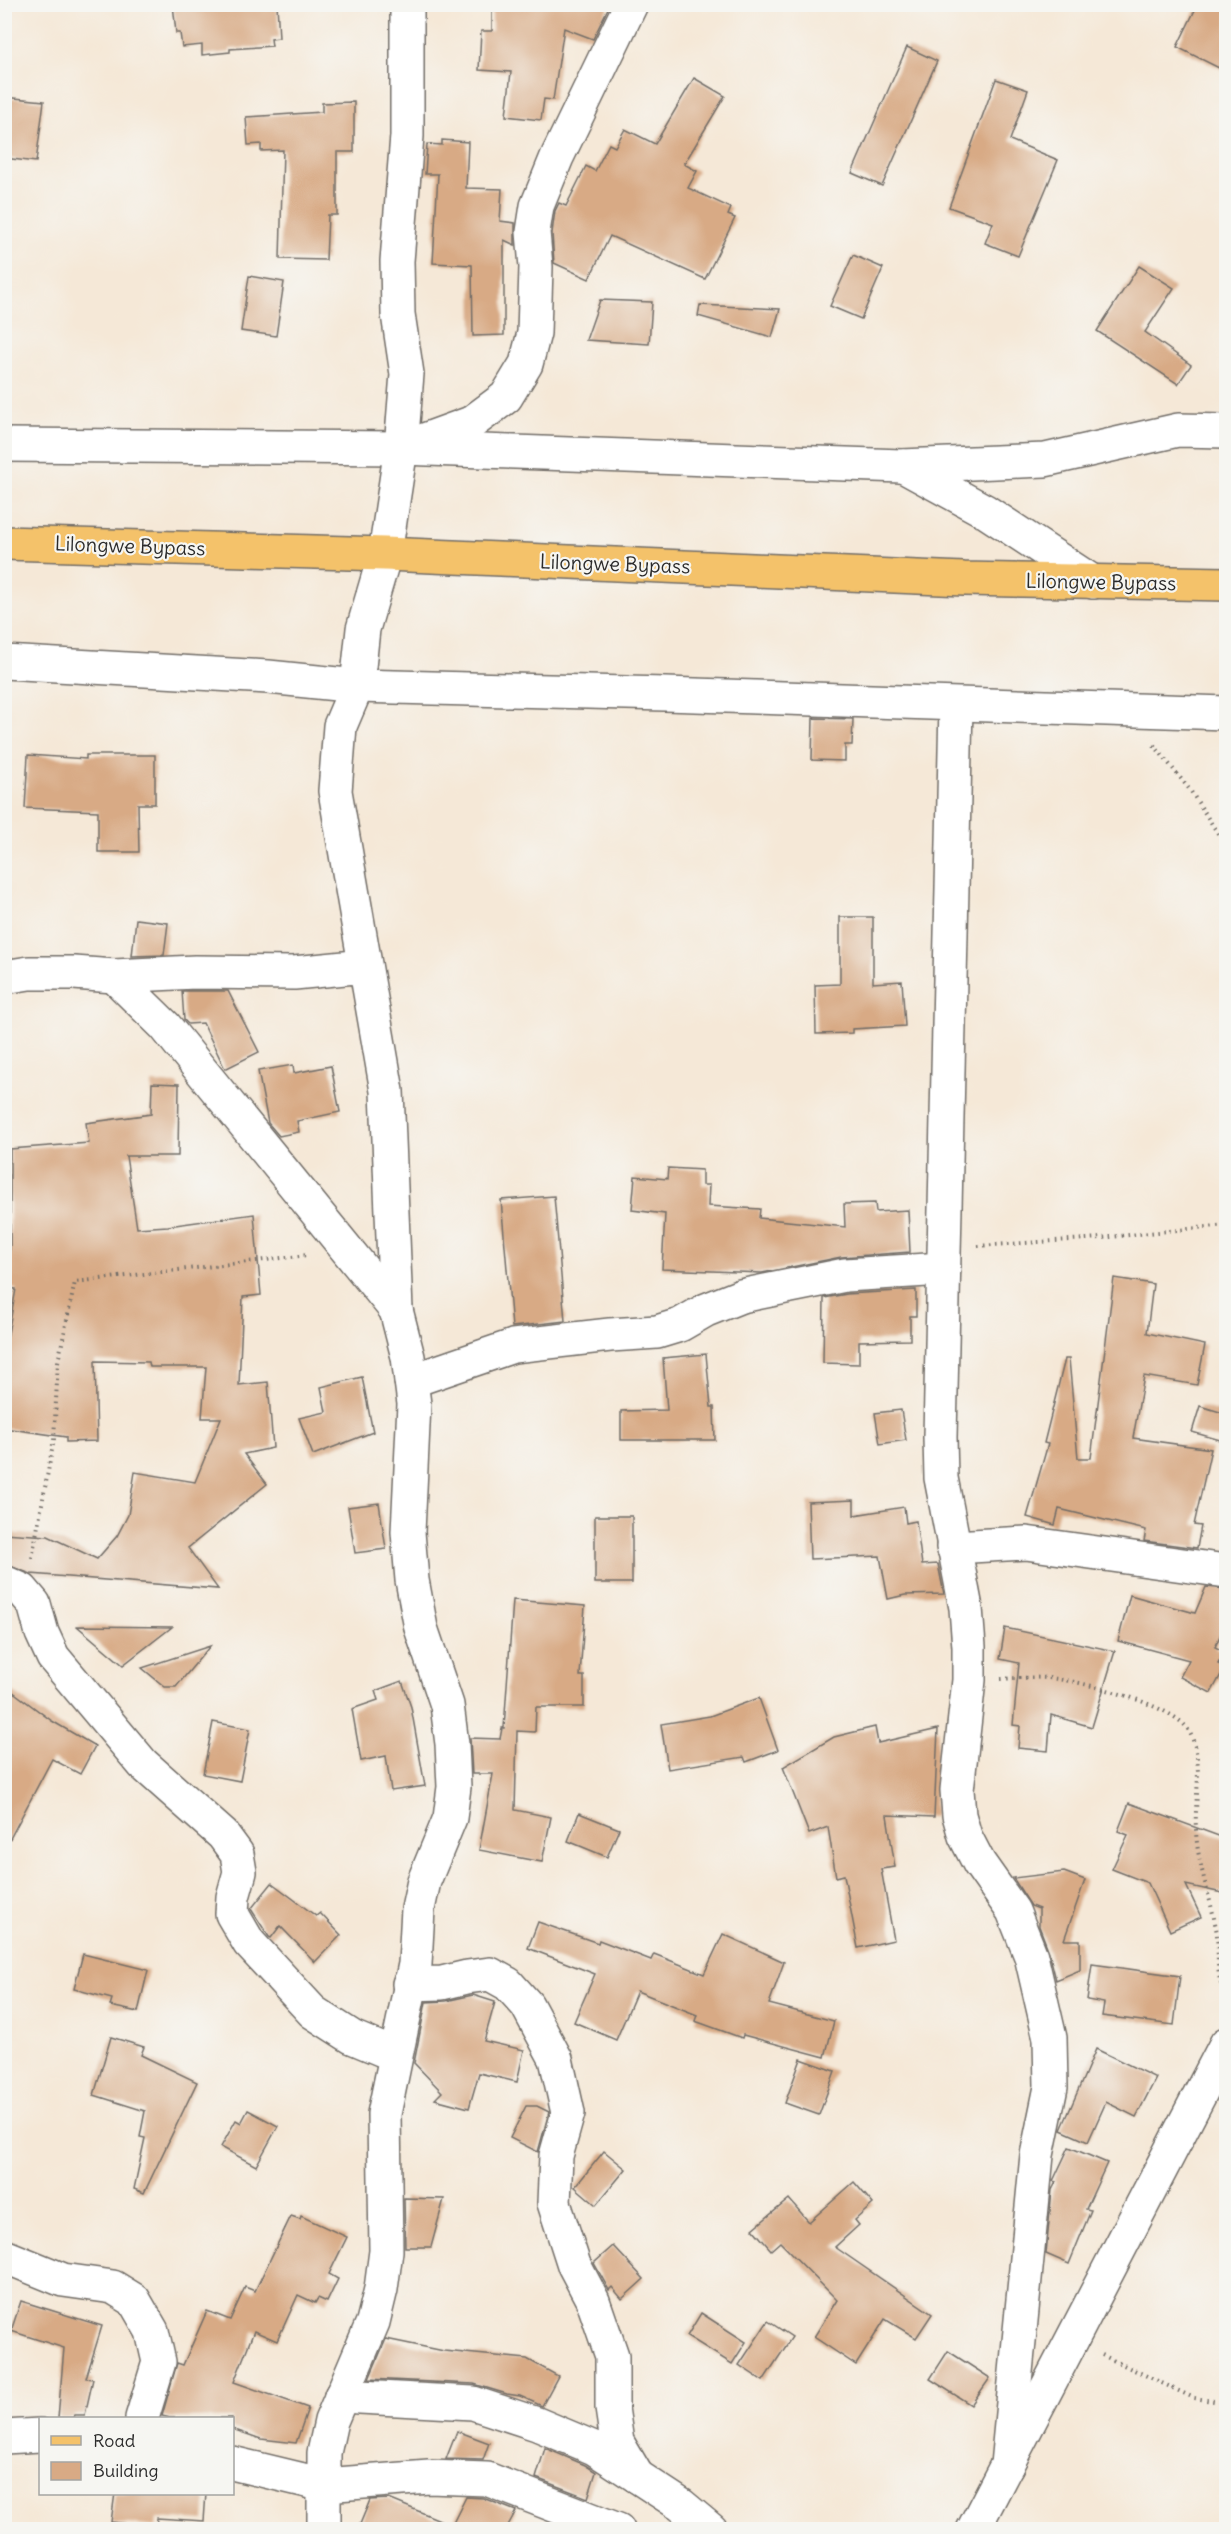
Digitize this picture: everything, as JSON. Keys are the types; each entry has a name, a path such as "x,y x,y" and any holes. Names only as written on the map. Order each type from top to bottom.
{"main road":[{"name":"Lilongwe Bypass","path":"4,543 385,554 964,579 1227,584"}],"street":[{"path":"324,2529 324,2452 331,2421 373,2322 381,2289 386,2251 384,2114 409,1984 415,1964 418,1909 424,1881 450,1818 454,1787 447,1705 421,1628 412,1580 408,1532 414,1404 408,1357 396,1310 387,1091 335,791 340,726 357,686 363,629 385,554 401,448 406,374 398,314 397,261 407,136 407,4"},
{"path":"401,448 471,423 506,398 526,364 534,333 536,267 533,232 537,206 557,157 631,4"},
{"path":"4,445 401,448 902,466 1045,460 1178,430 1227,430"},
{"path":"902,466 985,511 1094,582"},
{"path":"4,662 268,677 357,686 1227,713"},
{"path":"956,705 940,1358 941,1478 966,1608 969,1680 959,1767 959,1815 965,1836 979,1863 1013,1911 1031,1956 1050,2038 1051,2087 1037,2155 1007,2465"},
{"path":"4,977 29,973 114,976 195,972 294,973 365,966"},
{"path":"114,976 165,1026 396,1310"},
{"path":"411,1381 513,1346 657,1332 680,1325 706,1310 741,1296 845,1275 944,1259"},
{"path":"953,1547 1026,1543 1227,1571"},
{"path":"13,1586 34,1604 42,1633 53,1657 143,1764 223,1835 237,1854 240,1872 233,1897 232,1914 249,1943 313,2012 352,2037 395,2055"},
{"path":"409,1984 442,1983 490,1974 508,1984 527,2005 556,2059 568,2113 556,2156 554,2203 574,2265 593,2301 612,2356 612,2408 617,2442 637,2476"},
{"path":"973,2529 1227,2044"},
{"path":"4,2256 63,2280 113,2287 134,2301 152,2331 159,2362 142,2417"},
{"path":"341,2396 474,2403 537,2424 594,2448 681,2505 711,2529"},
{"path":"4,2437 39,2435"},
{"path":"234,2463 324,2485 429,2477 487,2479 618,2529"}],"path":[{"path":"1133,710 1160,755 1190,790 1227,846"},
{"path":"944,1259 1101,1238 1227,1226"},
{"path":"13,1586 30,1573 54,1439 58,1362 75,1282 348,1251"},
{"path":"969,1680 1049,1678 1085,1684 1145,1702 1174,1715 1189,1729 1198,1756 1196,1831 1202,1872 1220,1949 1218,1970 1222,1987 1227,1994"},
{"path":"1071,2341 1194,2398 1227,2403"}],"building":[{"path":"173,4 277,4 279,38 271,39 272,46 230,49 230,52 202,55 202,45 182,47 180,33 176,33"},
{"path":"492,4 610,4 593,39 564,28 553,100 544,99 541,120 506,116 511,72 479,70 481,31 492,31"},
{"path":"1198,4 1227,4 1227,72 1177,47"},
{"path":"907,47 937,61 882,186 852,173"},
{"path":"694,78 725,96 684,164 697,171 688,188 731,208 728,215 735,218 705,279 610,236 589,279 554,263 552,233 555,211 559,203 566,206 586,166 595,171 609,144 615,147 625,129 655,144"},
{"path":"996,79 1028,90 1010,140 1058,160 1018,256 985,243 993,223 949,207"},
{"path":"4,97 44,101 36,162 4,158"},
{"path":"354,102 354,152 337,152 337,215 328,215 326,260 280,259 283,150 261,151 261,144 248,145 246,117 322,112 322,103"},
{"path":"442,140 468,142 466,188 502,189 500,221 515,223 515,245 504,240 504,335 473,336 472,265 433,263 438,174 425,174 427,144 442,145"},
{"path":"853,255 883,268 861,319 830,306"},
{"path":"1139,266 1174,288 1145,332 1191,365 1178,384 1097,331"},
{"path":"249,276 284,282 276,336 241,331"},
{"path":"600,300 652,302 649,344 586,340"},
{"path":"700,305 780,309 772,337 698,316"},
{"path":"813,718 853,719 852,745 845,745 845,761 812,760"},
{"path":"28,755 86,759 86,755 155,755 155,804 138,804 139,852 98,852 98,811 25,808"},
{"path":"840,917 873,917 873,983 902,981 905,1026 852,1029 852,1033 816,1034 815,985 840,984"},
{"path":"136,919 168,923 164,955 132,956"},
{"path":"182,991 228,991 259,1052 225,1069 203,1023 188,1024 184,1020"},
{"path":"293,1065 294,1073 331,1066 340,1112 297,1121 299,1132 279,1136 268,1123 258,1071"},
{"path":"152,1083 179,1084 178,1156 126,1156 137,1228 254,1214 261,1295 243,1297 239,1385 268,1382 273,1448 244,1454 267,1484 188,1548 218,1589 31,1574 4,1564 4,1533 48,1536 97,1559 117,1536 128,1515 135,1472 195,1482 221,1418 202,1418 206,1367 150,1367 149,1362 95,1361 97,1441 66,1442 66,1437 4,1428 4,1356 16,1289 4,1288 10,1248 10,1149 89,1143 86,1123 151,1114"},
{"path":"668,1168 702,1170 702,1185 709,1185 708,1206 760,1209 759,1218 845,1227 844,1204 875,1203 876,1212 908,1210 910,1252 841,1257 762,1273 662,1269 665,1214 632,1210 635,1176 667,1179"},
{"path":"554,1196 565,1321 512,1327 501,1200"},
{"path":"1114,1278 1153,1284 1147,1333 1205,1345 1197,1385 1144,1376 1133,1438 1211,1449 1194,1525 1201,1526 1197,1548 1144,1541 1146,1530 1059,1509 1055,1525 1027,1517 1048,1444 1044,1443 1065,1359 1069,1359 1078,1458 1091,1458"},
{"path":"916,1290 916,1316 910,1316 910,1340 859,1341 859,1364 823,1363 824,1298 847,1294"},
{"path":"706,1354 711,1407 714,1407 715,1440 621,1440 621,1411 667,1410 663,1358"},
{"path":"362,1377 373,1432 313,1455 299,1418 326,1412 321,1387"},
{"path":"1200,1406 1227,1414 1227,1442 1192,1432"},
{"path":"901,1410 906,1440 880,1444 875,1413"},
{"path":"854,1500 854,1515 904,1507 906,1523 916,1521 922,1565 938,1564 944,1594 905,1595 888,1599 880,1556 810,1559 808,1502"},
{"path":"379,1503 386,1549 355,1553 348,1507"},
{"path":"595,1516 632,1516 632,1583 595,1583"},
{"path":"1206,1587 1227,1589 1227,1620 1215,1647 1225,1652 1218,1664 1225,1667 1211,1693 1180,1677 1189,1660 1118,1641 1130,1595 1195,1613"},
{"path":"513,1600 585,1606 580,1676 584,1676 584,1707 536,1707 535,1732 517,1731 515,1810 551,1817 542,1862 479,1850 493,1774 472,1774 470,1738 500,1739 502,1728 504,1728"},
{"path":"77,1626 172,1627 123,1665"},
{"path":"1005,1628 1115,1651 1092,1727 1051,1715 1048,1751 1018,1748 1020,1726 1013,1725 1019,1663 1000,1659"},
{"path":"210,1646 176,1687 165,1687 142,1668"},
{"path":"402,1681 411,1707 425,1786 391,1791 386,1756 361,1761 352,1709 378,1700 375,1691"},
{"path":"4,1685 52,1721 95,1746 80,1774 52,1759 4,1850"},
{"path":"759,1698 778,1750 746,1762 744,1757 668,1769 661,1724 710,1716"},
{"path":"213,1722 250,1729 240,1781 203,1774"},
{"path":"875,1727 878,1743 938,1729 934,1817 887,1815 895,1867 881,1869 894,1940 858,1948 844,1875 836,1877 828,1827 809,1834 783,1767 834,1737"},
{"path":"1129,1803 1227,1839 1227,1894 1186,1885 1201,1917 1170,1931 1148,1883 1112,1869 1128,1835 1118,1831"},
{"path":"579,1813 619,1829 607,1857 568,1841"},
{"path":"1064,1872 1085,1880 1064,1940 1080,1940 1080,1970 1056,1980 1039,1926 1039,1909 1031,1906 1013,1878"},
{"path":"272,1883 316,1916 320,1913 341,1935 315,1962 280,1926 271,1938 269,1937 251,1909"},
{"path":"538,1922 598,1943 599,1940 651,1960 654,1954 704,1974 723,1934 784,1962 769,2004 834,2021 825,2057 743,2035 742,2038 695,2021 697,2015 637,1991 616,2040 574,2022 595,1974 528,1948"},
{"path":"83,1954 148,1970 138,2012 110,2006 112,1999 74,1989"},
{"path":"1092,1964 1180,1976 1174,2025 1102,2016 1104,2003 1087,2000"},
{"path":"473,1995 495,2002 484,2041 524,2050 517,2082 479,2073 469,2108 435,2099 442,2092 414,2063 426,2002 446,2001"},
{"path":"111,2037 144,2047 141,2055 197,2082 144,2193 134,2189 145,2138 140,2137 145,2111 94,2095"},
{"path":"1096,2049 1156,2078 1136,2117 1106,2102 1088,2142 1061,2130"},
{"path":"801,2059 835,2071 819,2115 785,2103"},
{"path":"526,2106 537,2106 549,2112 538,2152 510,2138"},
{"path":"248,2110 278,2126 256,2166 221,2147 236,2120 241,2123"},
{"path":"1069,2147 1107,2163 1086,2209 1091,2210 1069,2264 1046,2254 1052,2190 1056,2182 1053,2181"},
{"path":"604,2151 626,2169 596,2205 575,2187"},
{"path":"854,2182 873,2204 855,2220 859,2225 835,2247 932,2314 916,2338 885,2319 856,2365 814,2337 837,2300 780,2242 771,2250 753,2229 789,2199 809,2222"},
{"path":"404,2198 444,2199 431,2247 405,2247"},
{"path":"291,2216 300,2219 301,2216 347,2237 329,2274 338,2279 327,2302 318,2298 315,2303 298,2295 277,2341 254,2331 234,2382 308,2408 296,2443 261,2439 234,2430 234,2417 162,2416 177,2363 183,2365 207,2311 230,2320 245,2287 255,2291"},
{"path":"613,2246 644,2279 622,2299 612,2287 609,2290 594,2263"},
{"path":"21,2301 102,2326 86,2378 93,2379 85,2415 58,2417 64,2348 11,2331"},
{"path":"701,2313 746,2342 732,2364 687,2336"},
{"path":"768,2321 792,2337 763,2381 739,2365"},
{"path":"386,2339 444,2351 527,2359 558,2376 542,2406 520,2396 474,2384 369,2379"},
{"path":"948,2351 990,2378 971,2405 930,2379"},
{"path":"457,2431 489,2443 483,2460 446,2459"},
{"path":"545,2448 596,2472 588,2498 536,2478"},
{"path":"115,2495 206,2495 204,2521 157,2518 156,2527 111,2522"},
{"path":"466,2497 483,2498 516,2511 506,2529 358,2529 370,2500 389,2499 452,2525"}]}
